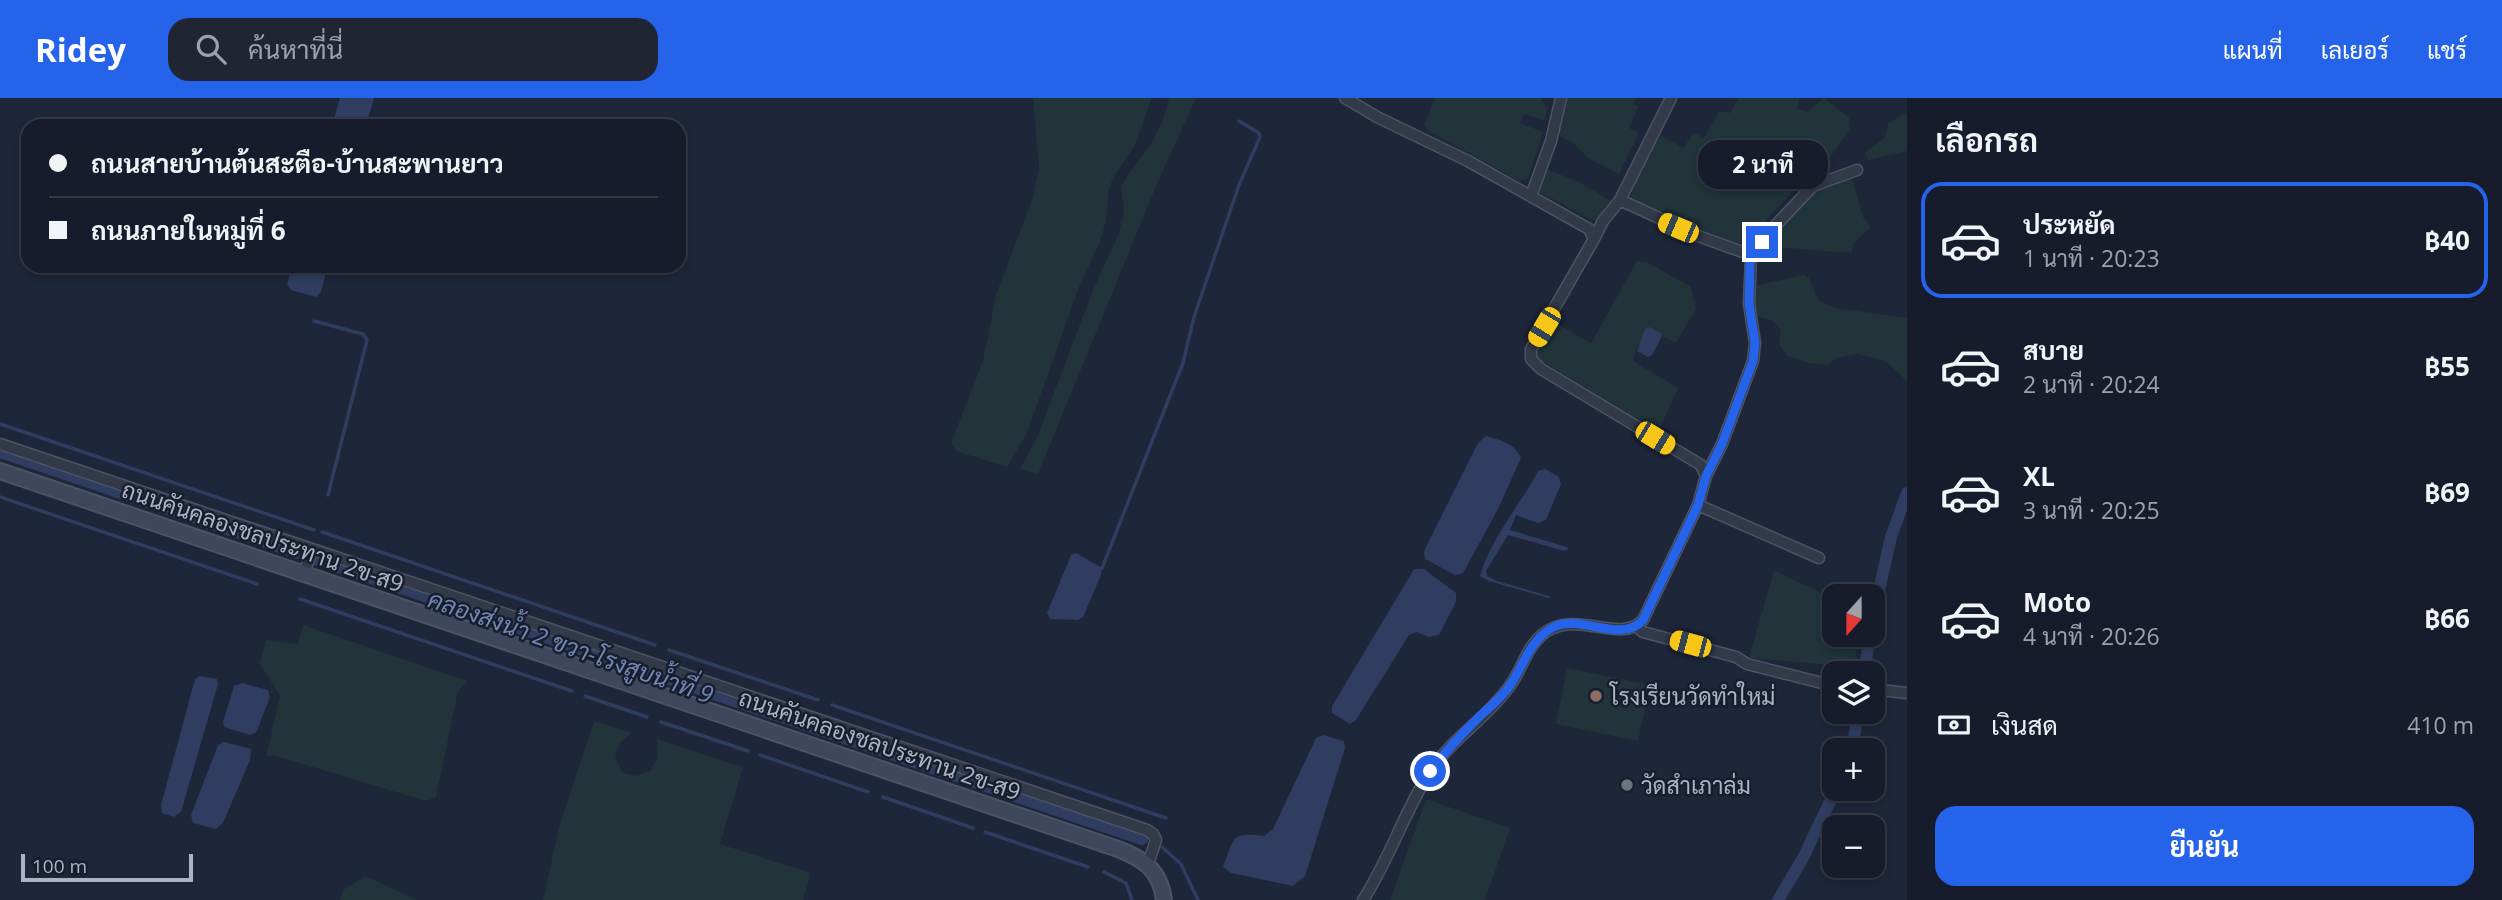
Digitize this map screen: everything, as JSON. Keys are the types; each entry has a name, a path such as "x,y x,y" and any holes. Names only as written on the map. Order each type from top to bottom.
{"street":[{"path":"1345,98 1531,196 1589,229 1594,239"},
{"path":"1531,196 1551,141 1561,98"},
{"path":"1671,98 1620,200 1602,221 1531,349 1531,359 1541,369 1701,465 1706,476"},
{"path":"1363,900 1413,797 1430,771 1448,747 1509,687 1531,646 1542,635 1565,623 1625,629 1637,627 1643,620 1698,505 1706,476 1722,444 1753,361 1755,343 1749,304 1751,255 1813,186 1857,170"},
{"path":"1620,200 1688,232 1751,255"},
{"path":"0,444 312,552 1147,830 1156,840 1148,864 1159,882 1164,900"},
{"name":"ถนนคันคลองชลประทาน 2ข-ส9","path":"0,471 305,570 1118,849 1135,855 1148,864"},
{"path":"1698,505 1819,558"},
{"path":"305,570 312,552"},
{"path":"1637,627 1643,632 1736,657 1747,664 1822,683"},
{"path":"1885,690 1907,692"}],"shaded area":[{"path":"1033,98 1152,98 1134,147 1113,178 1100,242 1079,287 1027,433 1007,467 956,451 951,443 983,361 996,295 1033,197 1039,167"},
{"path":"1169,98 1196,98 1157,184 1038,474 1020,469 1038,435 1093,290 1119,233 1124,212 1121,187 1152,142 1163,120"},
{"path":"1435,98 1541,98 1547,109 1545,121 1524,114 1520,123 1543,132 1528,179 1519,181 1429,131 1424,125"},
{"path":"1563,98 1635,98 1633,104 1639,106 1629,128 1639,133 1619,174 1588,158 1573,143 1554,133"},
{"path":"1738,98 1800,98 1797,108 1806,112 1824,98 1849,117 1850,129 1820,172 1792,192 1748,241 1738,243 1677,223 1630,198 1635,186 1628,181 1655,132 1683,148 1694,133 1704,138 1719,111 1730,113"},
{"path":"1907,112 1907,151 1868,160 1865,153 1885,137 1888,123"},
{"path":"1544,168 1579,182 1618,205 1605,227 1536,190"},
{"path":"1847,178 1853,181 1863,217 1871,227 1854,243 1851,253 1763,246 1764,240 1818,188"},
{"path":"1637,261 1647,262 1691,287 1696,309 1676,343 1661,333 1637,346 1633,361 1678,388 1658,433 1537,358 1535,345 1550,320 1591,343"},
{"path":"1804,275 1809,278 1818,300 1835,308 1907,318 1907,381 1885,361 1857,354 1837,358 1827,365 1808,363 1786,355 1779,344 1781,331 1773,321 1757,316 1752,304 1752,291 1758,285"},
{"path":"1774,570 1822,593 1822,648 1857,648 1855,661 1822,661 1822,664 1749,658"},
{"path":"303,625 468,681 458,691 436,797 426,801 273,755 266,757 280,696 260,664 266,640 298,644"},
{"path":"1567,668 1650,685 1638,741 1556,724"},
{"path":"594,721 632,733 620,743 615,757 622,772 635,776 650,771 658,757 657,739 743,767 720,844 811,873 803,900 543,900 559,827"},
{"path":"1426,799 1510,828 1485,900 1390,900"},
{"path":"365,876 417,900 340,900 343,890"}],"water":[{"path":"340,98 374,98 368,119 334,119"},
{"path":"290,273 326,273 321,292 316,297 291,290 287,284"},
{"path":"1650,327 1662,336 1652,355 1648,357 1637,351 1645,329"},
{"path":"1486,436 1511,446 1521,458 1497,511 1463,573 1455,575 1425,559 1424,551 1478,443"},
{"path":"1545,469 1559,477 1561,484 1546,520 1538,523 1516,515 1510,530 1568,549 1564,551 1508,535 1486,571 1487,576 1497,581 1550,598 1480,576 1498,535 1538,471"},
{"path":"1076,553 1102,568 1101,575 1083,617 1078,620 1050,619 1047,613 1071,555"},
{"path":"1414,569 1424,569 1456,593 1456,602 1439,635 1429,637 1417,632 1409,635 1356,720 1350,724 1332,713 1332,706"},
{"path":"199,676 217,679 218,684 181,812 174,817 162,813 161,805 195,679"},
{"path":"242,683 268,690 270,697 256,733 250,735 224,727 223,722 234,686"},
{"path":"1323,735 1344,741 1345,748 1305,876 1293,886 1231,873 1223,867 1232,843 1239,836 1264,836 1273,829 1316,738"},
{"path":"224,742 251,749 250,760 223,823 216,829 193,823 191,815 218,745"}],"waterway":[{"path":"1102,568 1183,363 1194,317 1239,185 1260,137 1259,133 1239,121"},
{"path":"314,321 363,334 367,340 328,495"},
{"path":"0,424 314,530"},
{"name":"คลองส่งน้ำ 2 ขวา-โรงสูบน้ำที่ 9","path":"0,452 1142,839"},
{"path":"1880,584 1891,537 1907,493"},
{"path":"0,497 257,584"},
{"path":"322,532 655,645"},
{"path":"300,599 572,691"},
{"path":"1866,661 1868,648"},
{"path":"669,650 818,700"},
{"path":"585,696 647,717"},
{"path":"832,705 1166,818"},
{"path":"661,722 748,751"},
{"path":"1854,738 1856,724"},
{"path":"760,755 868,792"},
{"path":"883,797 973,828"},
{"path":"1778,900 1803,858 1830,801"},
{"path":"985,832 1088,867"},
{"path":"1162,847 1181,864 1198,900"},
{"path":"1104,872 1126,883 1132,900"}],"place":[{"name":"โรงเรียนวัดทำใหม่","path":"1596,696"},
{"name":"วัดสำเภาล่ม","path":"1627,785"}],"route":[{"path":"1430,771 1448,747 1509,687 1531,646 1542,635 1565,623 1625,629 1637,627 1643,620 1698,505 1706,476 1722,444 1753,361 1755,343 1749,304 1750,264 1751,255 1762,242"}]}
